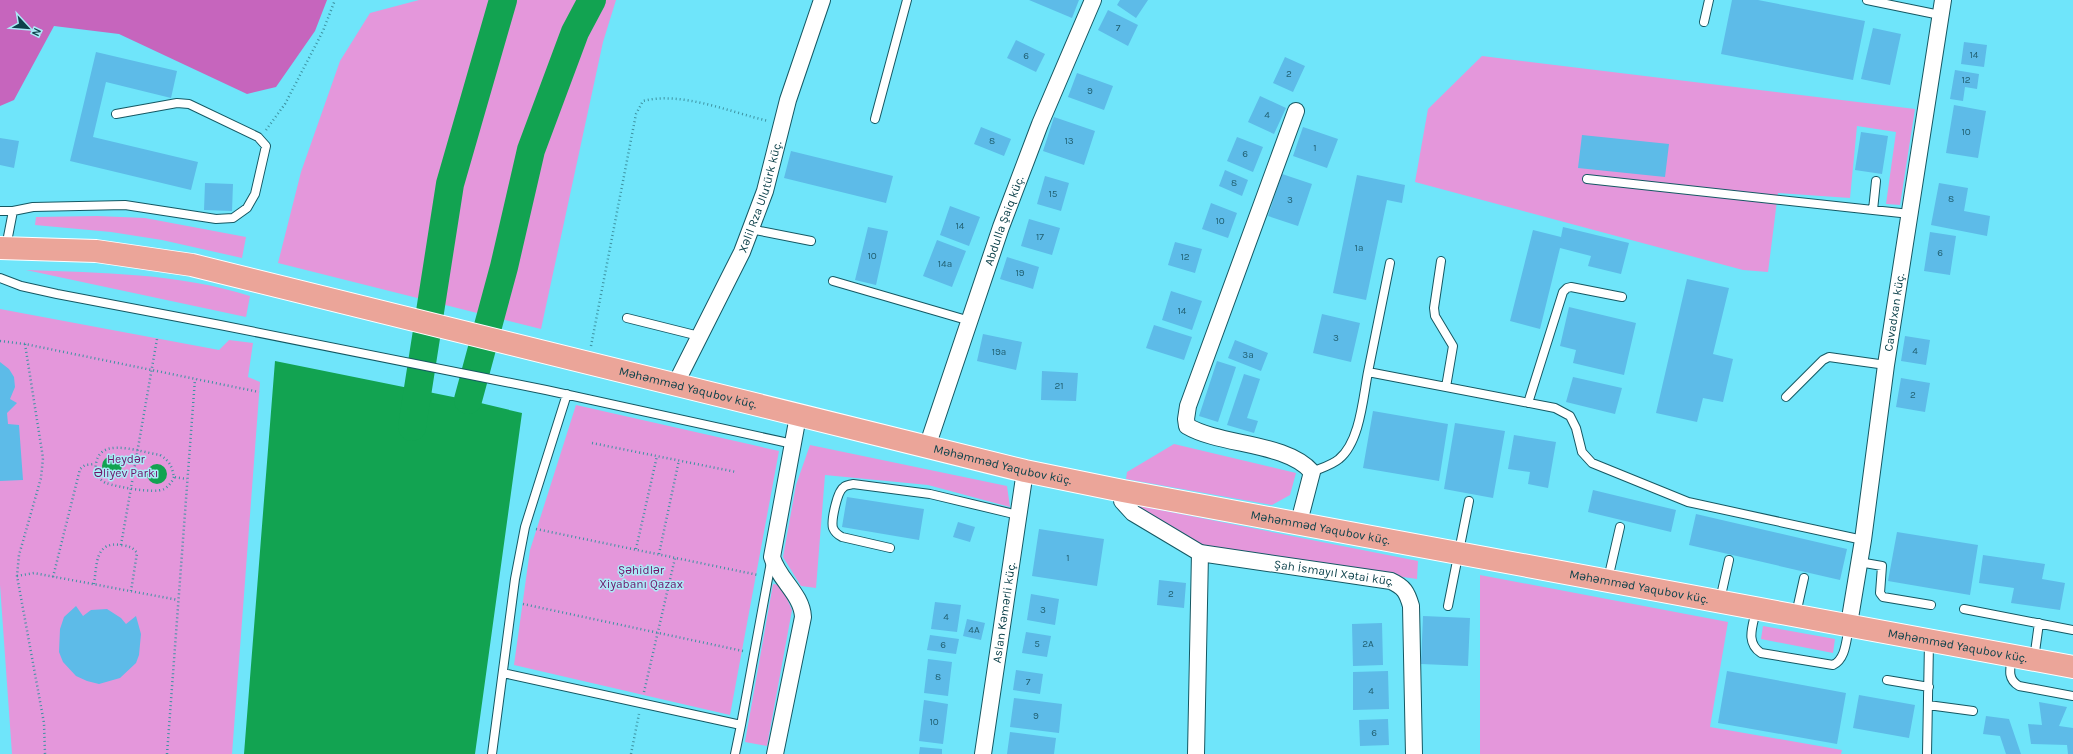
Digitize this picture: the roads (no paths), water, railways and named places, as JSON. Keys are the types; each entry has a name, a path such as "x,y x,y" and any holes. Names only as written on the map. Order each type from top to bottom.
{"main road":[{"name":"Məhəmməd Yaqubov küç.","path":"3,248 58,249 138,256 192,265 1025,471 1123,491 1796,614 2073,667"}],"street":[{"name":"Xəlil Rza Ulutürk küç.","path":"675,385 742,252 765,191 782,125 822,0"},
{"name":"Abdulla Şaiq küç.","path":"927,447 1001,227 1040,124 1094,0"},
{"name":"Cavadxan küç.","path":"1849,624 1863,540 1886,365 1941,8"},
{"path":"1296,111 1188,406 1186,419 1187,426 1199,433 1290,457 1306,466 1312,472 1298,522"},
{"path":"775,754 803,617 800,603 775,568 772,557 798,416"},
{"name":"Aslan Kəmərli küç.","path":"982,754 1025,471"},
{"name":"Şah İsmayıl Xətai küç.","path":"1123,491 1122,501 1133,513 1200,553 1391,580 1401,585 1408,593 1411,606 1414,754"},
{"path":"1196,754 1200,553"}],"lane":[{"path":"876,119 907,0"},
{"path":"1704,22 1709,0"},
{"path":"1866,0 1941,8"},
{"path":"0,210 13,211 33,207 125,205 216,219 233,218 247,208 255,194 266,146 258,137 189,104 177,103 116,114"},
{"path":"1587,179 1910,214"},
{"path":"1873,210 1876,181"},
{"path":"3,248 13,211"},
{"path":"750,229 811,241"},
{"path":"1442,261 1434,308 1435,316 1453,346 1446,387"},
{"path":"1312,472 1338,460 1348,451 1354,437 1390,263"},
{"path":"0,278 21,286 57,294 567,394 793,444"},
{"path":"833,281 970,321"},
{"path":"1528,403 1563,292 1567,288 1571,287 1622,297"},
{"path":"628,318 700,336"},
{"path":"1786,397 1823,360 1829,357 1886,365"},
{"path":"1368,372 1555,408 1570,416 1576,428 1582,452 1592,463 1661,492 1708,507 1863,540"},
{"path":"492,754 512,602 525,527 567,394"},
{"path":"890,548 842,537 836,534 832,527 836,501 844,486 853,484 930,494 1018,515"},
{"path":"1448,606 1469,501"},
{"path":"1607,580 1620,527"},
{"path":"735,754 772,557"},
{"path":"1720,600 1729,560"},
{"path":"1859,562 1882,566 1880,593 1883,596 1931,605"},
{"path":"1796,614 1804,578"},
{"path":"1757,607 1750,640 1754,649 1761,653 1833,665 1838,663 1842,655 1849,624"},
{"path":"1964,609 2073,630"},
{"path":"2034,660 2038,623"},
{"path":"1927,754 1930,639"},
{"path":"2012,656 2010,677 2013,682 2019,686 2073,696"},
{"path":"502,673 741,725"},
{"path":"1887,680 1929,687"},
{"path":"1928,705 1973,712"}],"waterway":[{"path":"412,427 450,184 503,0"},
{"path":"468,400 504,267 531,150 575,32 592,0"}],"park label":[{"name":"Heydər Əliyev Parkı","path":"126,466"},
{"name":"Şəhidlər Xiyabanı Qazax","path":"641,577"}]}
